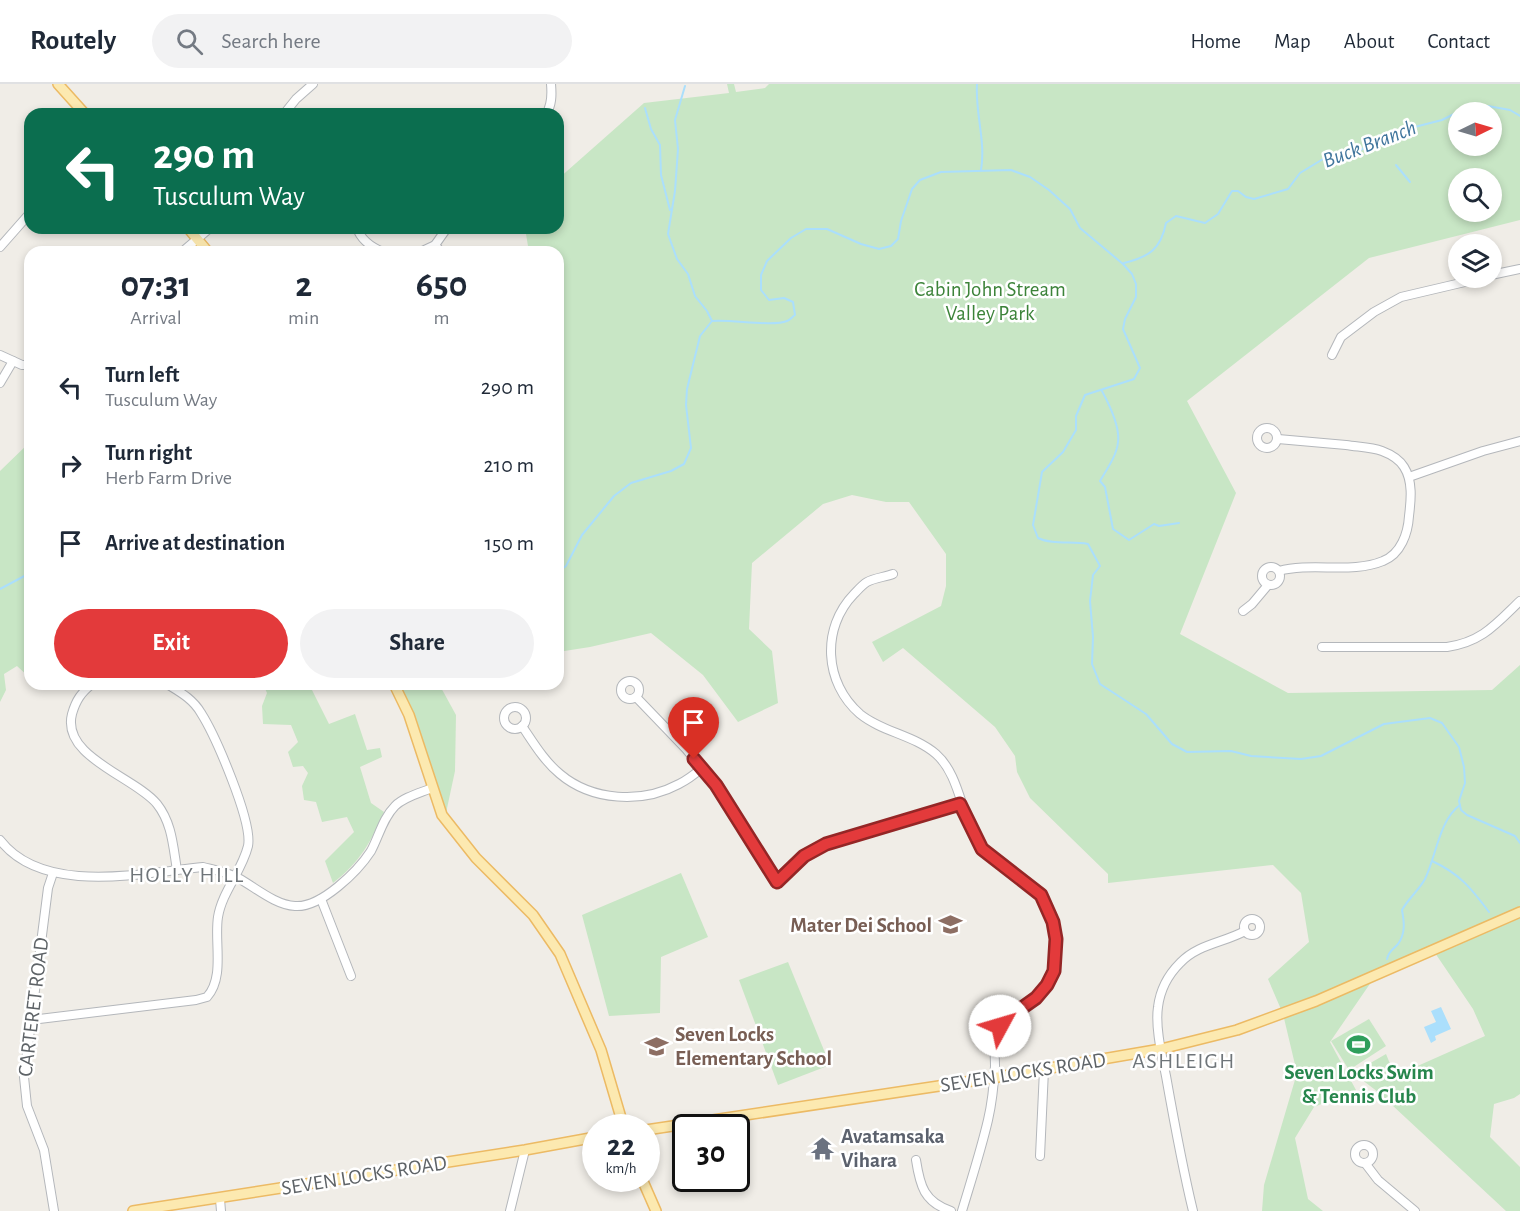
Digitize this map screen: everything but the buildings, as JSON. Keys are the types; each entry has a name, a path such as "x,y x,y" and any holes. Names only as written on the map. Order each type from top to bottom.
{"main road":[{"path":"58,84 80,108"},
{"path":"193,234 203,246"},
{"path":"397,690 409,716 442,815 476,858 533,915 560,954 600,1050 620,1114"},
{"name":"SEVEN LOCKS ROAD","path":"660,1128 1044,1070 1212,1038 1283,1014 1520,912"},
{"name":"SEVEN LOCKS ROAD","path":"133,1211 582,1140"},
{"path":"648,1192 656,1211"}],"street":[{"path":"289,108 313,84"},
{"path":"550,108 551,84"},
{"path":"0,247 24,220"},
{"path":"189,246 203,234"},
{"path":"359,234 372,246"},
{"path":"435,245 443,234"},
{"path":"1502,272 1520,268"},
{"path":"1332,355 1341,337 1374,312 1401,297 1448,286"},
{"path":"0,355 24,364"},
{"path":"0,383 13,361"},
{"path":"1278,439 1381,450 1397,459 1404,467 1409,477 1411,498 1408,529 1404,540 1394,554 1385,561 1366,566 1291,567 1279,571"},
{"path":"1409,477 1483,451 1520,441"},
{"path":"1272,567 1279,571 1281,577 1279,582 1268,585 1262,579 1264,570 1272,567"},
{"path":"893,574 865,583 846,602 834,624 830,647 834,675 847,701 868,720 920,743 936,754 953,778 960,804 982,849 1041,895 1053,922 1056,939 1054,971 1047,985 1036,998 1000,1026 994,1042 995,1068 988,1120 962,1211"},
{"path":"1243,611 1268,585"},
{"path":"1322,647 1447,647 1460,645 1472,641 1491,629 1520,601"},
{"path":"85,690 76,701 71,717 75,740 88,755 154,801 165,814 172,832 177,870"},
{"path":"31,1020 196,1000 207,997 216,981 219,914 248,845 249,830 215,741 201,712 186,695 177,690"},
{"path":"636,697 716,785 777,882 804,856 826,844 960,804"},
{"path":"522,726 543,756 560,774 579,786 608,796 631,798 653,794 678,785 702,768"},
{"path":"1,844 26,861 53,873 92,878 203,867 220,870 284,904 300,906 321,899 344,882 363,862 395,806 432,788"},
{"name":"CARTERET ROAD","path":"53,873 48,888 24,1077 24,1094 44,1150 54,1211"},
{"path":"321,899 351,976"},
{"path":"1193,1211 1184,1175 1161,1049 1157,1009 1161,991 1169,975 1180,962 1194,951 1245,931"},
{"path":"1040,1156 1044,1070"},
{"path":"510,1211 525,1150"},
{"path":"916,1160 924,1193 937,1205 951,1211"},
{"path":"1365,1163 1378,1180 1415,1211"},
{"path":"219,1198 222,1211"}],"green space":[{"name":"Cabin John Stream Valley Park","path":"727,84 734,84 736,92 765,88 769,84 1520,84 1520,220 1464,234 1448,234 1448,238 1369,258 1187,401 1236,493 1180,634 1288,693 1492,690 1520,665 1520,1094 1494,1104 1490,1137 1520,1167 1520,1211 1506,1211 1378,1092 1353,1073 1386,1054 1395,1076 1485,1036 1473,1009 1433,950 1376,975 1330,1042 1356,1090 1314,1107 1295,1138 1308,1199 1323,1211 1262,1211 1264,1185 1297,1073 1283,1014 1268,979 1309,942 1301,893 1273,865 1108,883 1108,874 1030,798 1017,772 1015,756 995,727 903,648 883,662 872,642 941,606 946,586 946,554 909,502 886,502 852,495 823,504 752,563 749,629 772,651 778,703 738,722 703,675 651,633 564,651 564,246 528,246 526,234 564,234 564,174 644,103 729,93"},
{"path":"24,448 24,672 17,666 4,674 6,690 0,702 0,471"},
{"path":"266,690 312,690 329,724 355,714 367,750 380,748 382,757 360,767 371,803 384,812 364,851 333,883 325,861 354,832 347,817 322,822 316,802 304,800 302,786 308,773 303,766 293,767 288,752 298,742 291,725 263,724 262,706 267,693"},
{"path":"400,690 442,690 456,715 455,771 446,813"},
{"path":"681,873 708,937 661,957 660,1013 609,1016 582,915"},
{"path":"788,962 830,1065 778,1085 739,980"},
{"name":"Seven Locks Swim & Tennis Club","path":"1369,1019 1386,1046 1349,1070 1331,1041"}],"water":[{"path":"1441,1007 1451,1029 1435,1036 1436,1040 1431,1043 1424,1027 1436,1022 1431,1011"}],"waterway":[{"path":"977,84 982,148 981,170"},
{"path":"685,86 675,120 678,149 675,191 668,234 677,259 688,274 695,296 712,321"},
{"name":"Buck Branch","path":"1124,263 1147,255 1157,246 1166,223 1176,216 1205,223 1218,214 1232,191 1238,191 1254,199 1288,189 1300,173 1328,156 1348,156 1399,131 1442,120 1458,112 1488,106 1510,110 1520,116"},
{"path":"645,108 651,129 660,145 661,175 670,210"},
{"path":"1396,165 1410,182"},
{"path":"564,568 582,535 614,496 631,483 671,471 684,464 691,448 686,405 687,389 700,336 712,321 780,323 788,321 795,315 793,302 784,298 769,300 761,290 761,275 767,261 791,238 806,229 827,229 879,249 891,246 898,239 901,221 912,189 920,180 941,172 1011,170 1030,177 1070,209 1080,228 1123,264 1132,274 1136,284 1136,297 1125,319 1123,329 1140,368 1134,379 1085,395 1076,416 1076,430 1063,452 1042,472 1033,525 1038,538 1056,542 1088,544 1100,566 1093,575 1090,601 1093,637 1092,664 1100,684 1146,714 1172,744 1187,752 1231,751 1251,756 1301,759 1321,756 1384,724 1430,718 1442,723 1459,747 1465,783 1459,801 1461,810 1467,815 1515,836 1520,843"},
{"path":"1102,391 1113,416 1118,436 1116,452 1100,481 1105,487 1113,529 1129,540 1154,524 1159,526 1179,523"},
{"path":"0,589 24,576"},
{"path":"1387,959 1402,936 1404,923 1402,910 1425,879 1447,820 1460,805"},
{"path":"1432,861 1464,882 1489,912"}],"place":[{"name":"Mater Dei School","path":"950,925"},
{"name":"Seven Locks Swim & Tennis Club","path":"1359,1044"},
{"name":"Seven Locks Elementary School","path":"657,1046"},
{"name":"Avatamsaka Vihara","path":"823,1148"}],"district":[{"name":"HOLLY HILL","path":"187,874"},
{"name":"ASHLEIGH","path":"1184,1060"}],"route":[{"path":"694,759 716,785 777,882 804,856 826,844 960,804 982,849 1041,895 1053,922 1056,956 1054,971 1047,985 1036,998 1000,1026"}]}
